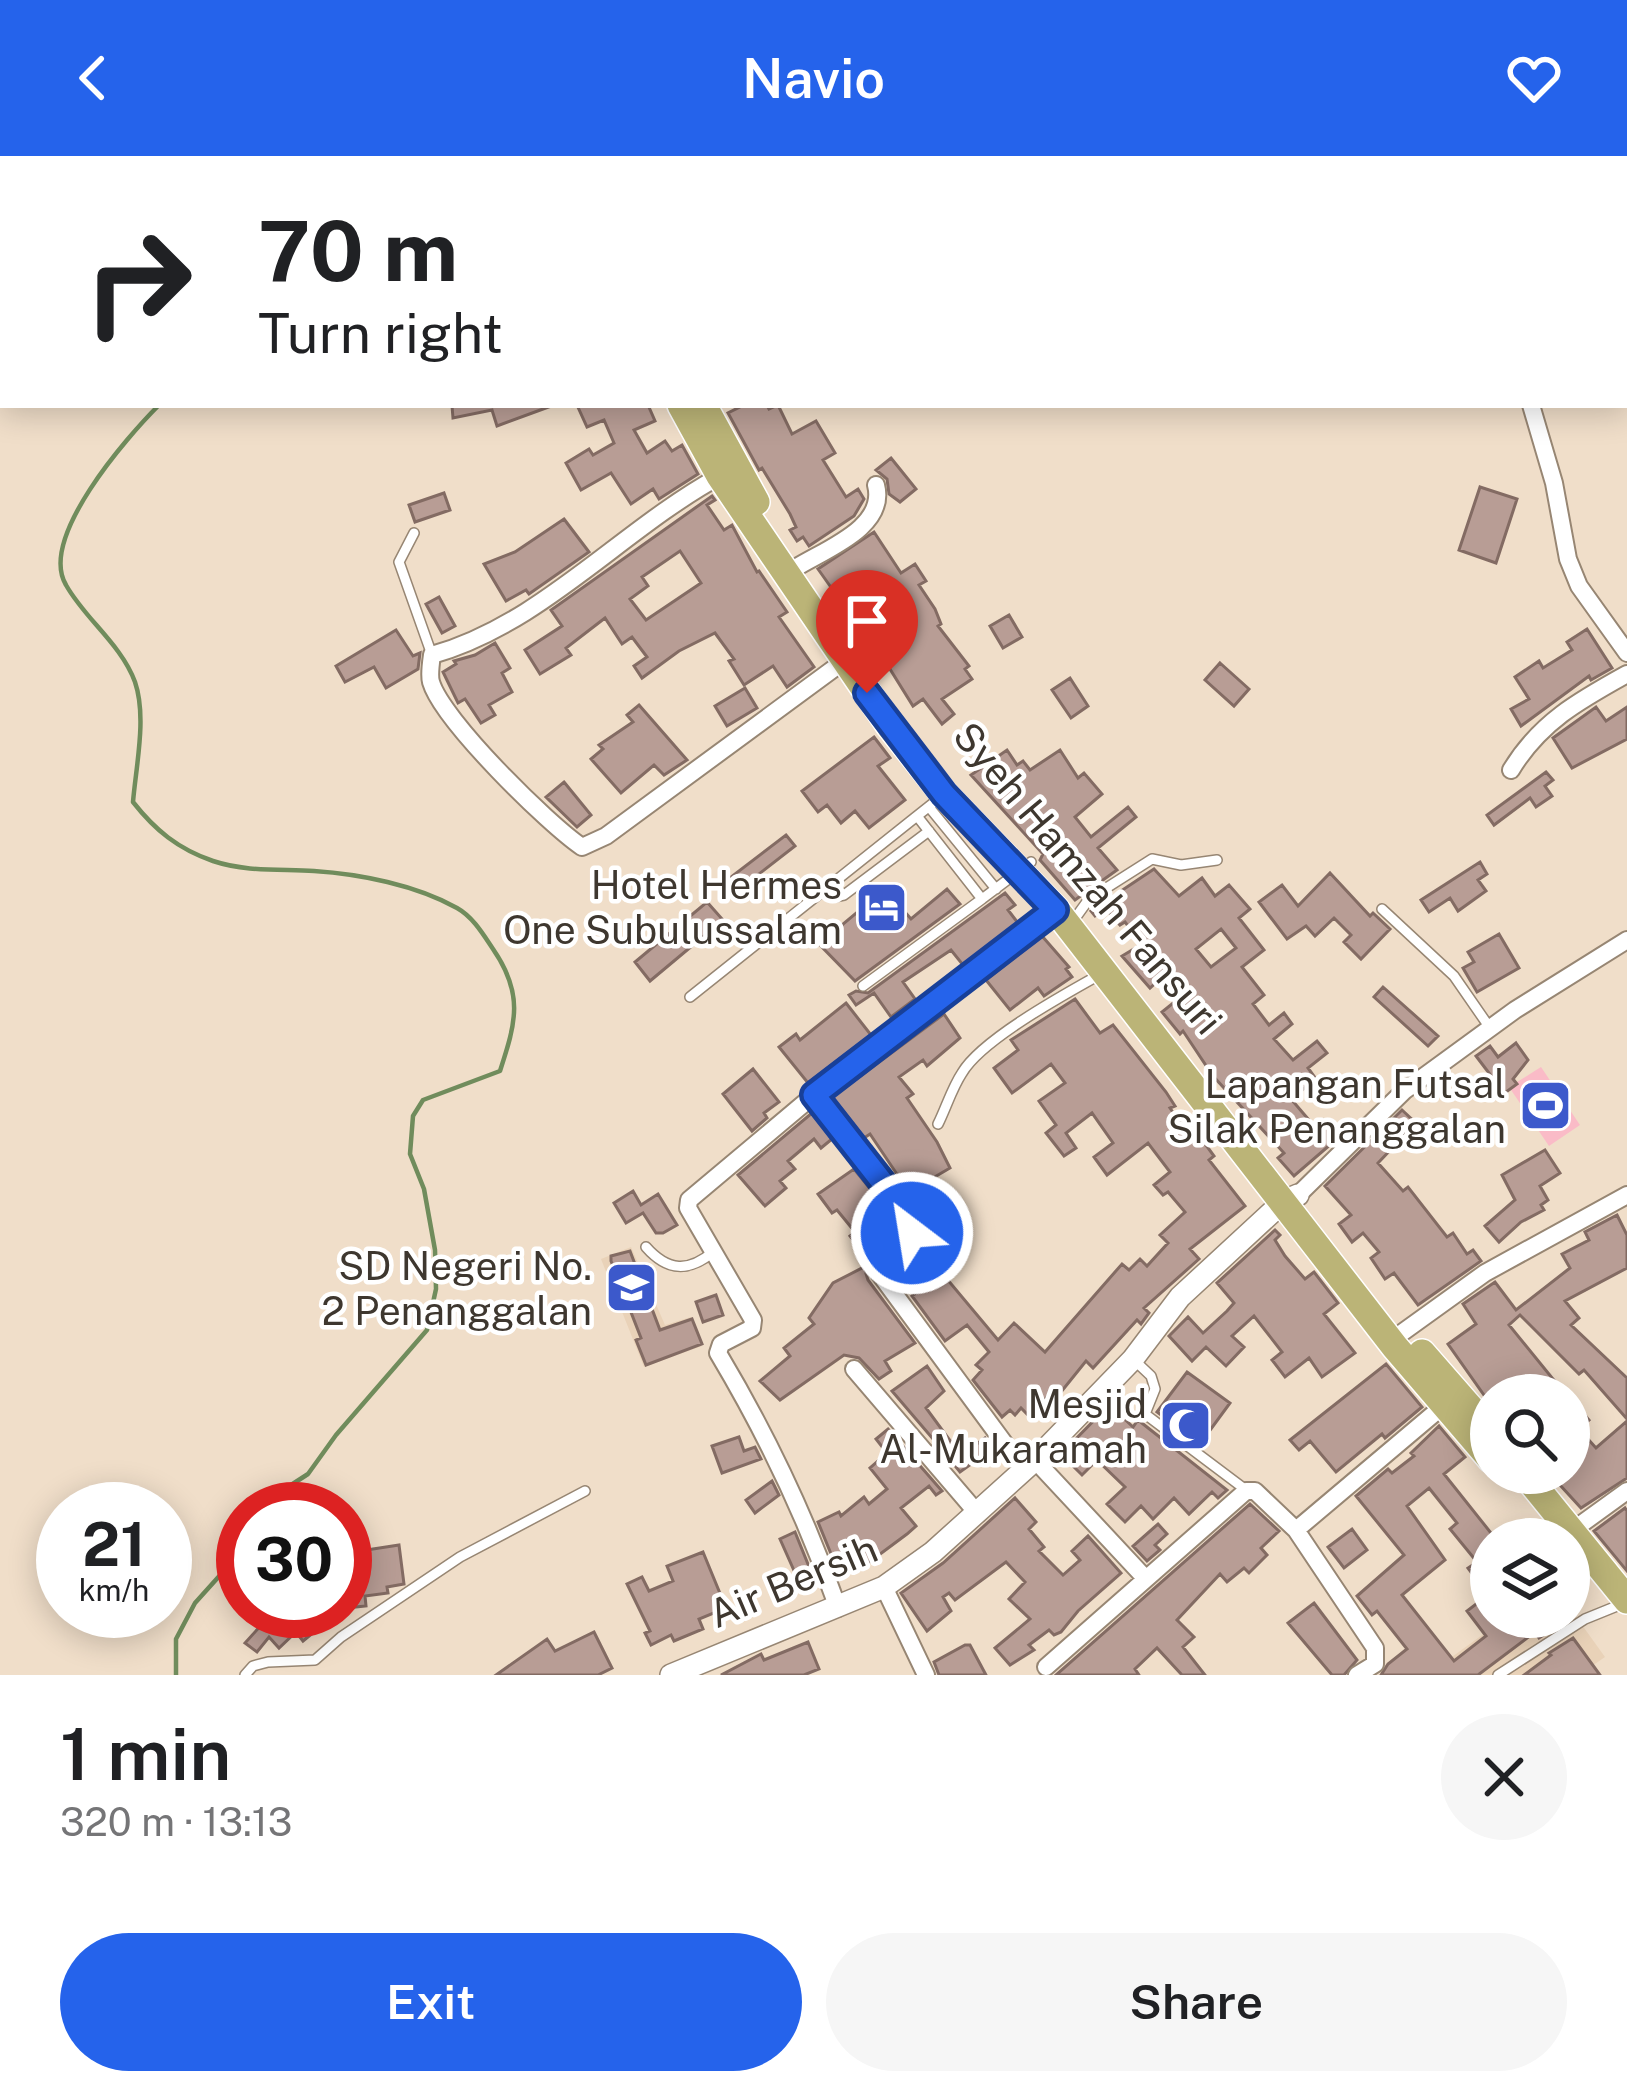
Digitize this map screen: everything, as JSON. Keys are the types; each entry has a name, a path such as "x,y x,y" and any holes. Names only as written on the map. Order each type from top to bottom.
{"highway":[{"path":"683,408 719,476 936,801 1066,914 1104,972 1291,1198 1443,1406 1470,1436"},
{"name":"Syeh Hamzah Fansuri","path":"705,408 796,567 1015,874"},
{"name":"Syeh Hamzah Fansuri","path":"1066,914 1291,1198 1470,1408"},
{"path":"1525,1494 1549,1518"},
{"path":"1590,1565 1624,1609"}],"street":[{"path":"1532,408 1554,483 1568,559 1579,586 1627,652"},
{"path":"719,476 678,499 618,548 474,643 432,655 430,682 458,725 504,776 582,847 606,836 844,661"},
{"path":"796,567 872,517 878,508 876,485"},
{"path":"1511,770 1546,724 1627,674"},
{"path":"838,1607 810,1528 769,1439 718,1352 722,1344 753,1324 688,1208 689,1200 814,1095 1066,914"},
{"path":"1291,1198 1404,1091 1490,1028 1627,940"},
{"path":"814,1095 912,1220 912,1233 875,1266 879,1273 1029,1465 1146,1579"},
{"path":"1403,1332 1485,1273 1627,1196"},
{"name":"Air Bersih","path":"671,1675 884,1587 978,1514 1133,1359 1180,1297 1291,1198"},
{"path":"854,1369 978,1514"},
{"path":"1296,1530 1443,1406"},
{"path":"1046,1667 1246,1491 1256,1491 1296,1530 1375,1648 1376,1664 1357,1675"},
{"path":"1590,1521 1627,1491"},
{"path":"884,1587 926,1675"}],"lane":[{"path":"414,533 399,562 432,655"},
{"path":"690,997 936,801"},
{"path":"917,816 982,899"},
{"path":"825,890 834,897 844,895 928,831"},
{"path":"1066,914 1152,860 1181,865 1217,860"},
{"path":"862,986 1015,874"},
{"path":"1382,909 1454,976 1490,1028"},
{"path":"938,1124 972,1059 1055,999 1104,972"},
{"path":"646,1247 671,1265 684,1268 697,1265 713,1252"},
{"path":"1133,1359 1151,1376 1156,1389 1145,1414 1246,1491"},
{"path":"245,1675 253,1666 268,1662 315,1660 341,1637 460,1557 585,1491"},
{"path":"1498,1675 1585,1619 1624,1609"}],"shaded area":[{"name":"Lapangan Futsal Silak Penanggalan","path":"1541,1067 1580,1125 1549,1146 1509,1087"},
{"name":"SD Negeri No. 2 Penanggalan","path":"631,1247 665,1325 691,1317 702,1346 644,1367 601,1259"},
{"path":"1590,1636 1605,1657 1579,1675 1427,1675 1478,1638"}],"building":[{"path":"452,408 546,408 497,426 492,410 453,418"},
{"path":"578,408 649,408 655,421 634,430 647,453 665,441 672,451 682,445 698,474 659,499 653,489 631,504 611,473 581,490 566,463 589,449 593,455 614,443 604,420 587,427"},
{"path":"738,408 779,408 792,434 816,421 835,453 823,460 846,497 858,489 864,499 854,516 809,546 803,537 797,541 790,530 796,527 790,514 728,413"},
{"path":"891,458 916,489 900,502 889,494 887,479 876,470"},
{"path":"1480,487 1517,499 1496,563 1459,550"},
{"path":"444,493 450,510 415,522 409,505"},
{"path":"712,496 715,500 707,505 724,530 732,525 757,572 787,612 779,617 814,667 787,687 773,666 744,685 729,661 734,659 715,633 642,678 634,666 647,657 632,637 622,644 605,618 566,648 571,655 540,674 525,650 562,626 551,610","holes":["680,551 701,583 646,620 630,599 648,586 642,577"]},
{"path":"564,519 589,552 529,594 526,590 506,601 484,564 515,552"},
{"path":"874,532 901,573 915,564 926,581 919,585 935,609 938,626 969,666 965,669 972,679 942,699 954,714 942,724 923,699 913,706 885,661 890,657 886,647 861,611 852,617 818,569"},
{"path":"439,597 455,626 442,633 426,604"},
{"path":"1009,615 1022,637 1003,648 990,626"},
{"path":"1587,629 1612,668 1591,680 1589,676 1521,726 1511,709 1529,699 1515,677 1539,661 1543,668 1572,650 1567,642"},
{"path":"396,630 413,656 420,653 418,669 386,688 374,667 345,682 336,666"},
{"path":"495,643 510,668 502,673 512,692 489,705 495,715 481,723 465,699 458,703 443,672 454,661"},
{"path":"1220,663 1249,689 1234,706 1205,680"},
{"path":"1070,678 1088,706 1071,718 1052,690"},
{"path":"745,688 757,708 727,726 715,706"},
{"path":"639,705 687,760 664,775 654,765 621,793 591,759 603,749 599,745 633,722 627,715"},
{"path":"1596,707 1606,721 1627,707 1627,739 1572,768 1553,738"},
{"path":"874,737 890,758 878,766 905,800 869,828 855,811 841,823 827,805 818,812 802,791"},
{"path":"1007,750 1017,765 1023,761 1030,770 1060,750 1078,778 1084,773 1102,794 1075,817 1091,837 1128,807 1136,817 1098,848 1117,870 1075,900 1040,860 1043,854 971,775"},
{"path":"1546,772 1553,780 1545,786 1552,796 1536,807 1530,798 1494,825 1487,815"},
{"path":"564,782 591,815 577,827 546,797"},
{"path":"786,835 795,846 727,899 718,887"},
{"path":"1480,862 1487,874 1478,880 1486,891 1458,911 1450,898 1429,912 1421,900"},
{"path":"1154,869 1179,896 1202,878 1215,896 1229,885 1250,909 1239,918 1264,950 1242,967 1264,995 1253,1004 1269,1025 1284,1013 1292,1024 1274,1039 1293,1060 1317,1041 1327,1053 1308,1068 1316,1079 1291,1099 1315,1127 1323,1120 1338,1138 1294,1176 1278,1158 1284,1153 1162,1012 1177,1000 1160,979 1150,988 1122,956 1142,944 1125,922 1120,925 1105,908 1095,916 1091,911","holes":["1221,929 1236,948 1211,967 1196,949"]},
{"path":"1330,873 1370,916 1373,913 1390,929 1361,959 1344,942 1351,935 1334,918 1315,936 1306,926 1287,939 1259,902 1282,885 1298,906"},
{"path":"885,889 911,919 947,889 960,904 855,981 819,944"},
{"path":"1005,893 1015,905 1008,910 1018,923 963,965 951,950 903,982 915,999 891,1017 874,993 856,1005 849,995 868,993"},
{"path":"707,902 723,920 650,981 635,962"},
{"path":"1499,934 1519,968 1477,992 1463,968 1474,962 1468,952"},
{"path":"1042,936 1072,977 1044,996 1038,988 1010,1010 986,980"},
{"path":"1383,987 1438,1036 1428,1046 1374,997"},
{"path":"1075,999 1100,1033 1113,1025 1166,1092 1175,1106 1170,1108 1188,1134 1195,1130 1214,1156 1209,1160 1245,1206 1190,1249 1199,1259 1144,1308 1149,1313 1141,1324 1137,1320 1093,1368 1086,1361 1057,1397 1052,1392 1029,1416 1021,1408 1015,1415 1010,1410 1002,1417 973,1380 982,1370 976,1365 989,1352 967,1325 945,1341 912,1296 942,1273 998,1340 1014,1323 1045,1352 1122,1264 1129,1270 1140,1259 1147,1266 1168,1243 1160,1235 1185,1212 1168,1192 1163,1195 1154,1185 1170,1172 1148,1143 1107,1175 1094,1157 1113,1143 1092,1113 1066,1133 1076,1148 1064,1156 1046,1133 1056,1125 1039,1101 1065,1083 1051,1064 1012,1093 994,1068 1018,1050 1011,1040"},
{"path":"846,1003 871,1035 808,1083 779,1047 796,1034 800,1040"},
{"path":"944,1014 960,1038 927,1066 923,1060 899,1077 913,1094 907,1098 950,1168 909,1192 870,1134 864,1138 832,1097"},
{"path":"1516,1043 1528,1060 1513,1079 1517,1084 1498,1098 1485,1082 1492,1077 1476,1056 1490,1046 1498,1057"},
{"path":"753,1069 779,1102 752,1131 723,1094"},
{"path":"1402,1110 1416,1123 1378,1163 1403,1191 1408,1187 1447,1237 1453,1233 1467,1254 1473,1250 1481,1261 1418,1305 1394,1273 1385,1279 1371,1258 1379,1252 1363,1233 1352,1242 1339,1224 1351,1215 1325,1186"},
{"path":"812,1113 832,1139 821,1148 814,1139 788,1161 795,1169 780,1181 786,1188 765,1206 738,1175"},
{"path":"1545,1150 1560,1173 1540,1186 1548,1200 1541,1205 1544,1210 1499,1242 1485,1226 1515,1200 1502,1175"},
{"path":"854,1169 899,1224 882,1243 877,1236 860,1249 850,1236 855,1232 818,1194"},
{"path":"633,1191 641,1205 658,1194 677,1225 656,1233 643,1213 626,1223 614,1203"},
{"path":"1617,1215 1627,1235 1627,1268 1565,1301 1579,1318 1571,1325 1627,1378 1627,1419 1590,1374 1584,1370 1579,1374 1520,1315 1509,1325 1549,1374 1470,1375 1448,1344 1476,1324 1463,1304 1495,1282 1516,1310 1570,1268 1562,1254 1589,1240 1585,1232"},
{"path":"1275,1230 1285,1256 1305,1279 1314,1272 1338,1303 1324,1314 1355,1353 1322,1377 1309,1358 1285,1377 1272,1360 1282,1352 1254,1316 1232,1336 1244,1347 1226,1366 1206,1347 1192,1361 1169,1336 1188,1317 1203,1333 1227,1311 1234,1303 1217,1283"},
{"path":"919,1244 928,1256 898,1277 892,1269"},
{"name":"SD Negeri No. 2 Penanggalan","path":"630,1251 660,1330 692,1319 702,1344 646,1365 636,1340 641,1338 611,1261 611,1256"},
{"path":"864,1267 868,1280 915,1343 885,1361 891,1371 879,1379 859,1358 844,1355 780,1400 760,1381 790,1356 784,1348 814,1324 809,1318 833,1283"},
{"path":"716,1295 723,1315 703,1322 696,1302"},
{"path":"1386,1364 1422,1407 1385,1438 1382,1434 1336,1472 1310,1441 1299,1450 1290,1440"},
{"path":"927,1366 944,1391 926,1408 954,1446 945,1453 892,1391"},
{"path":"1187,1372 1230,1403 1200,1444 1157,1412"},
{"path":"1118,1396 1122,1400 1114,1409 1133,1427 1138,1420 1227,1490 1218,1498 1212,1492 1189,1514 1174,1498 1153,1519 1141,1506 1125,1522 1107,1504 1125,1487 1097,1460 1082,1475 1064,1451"},
{"path":"1627,1421 1627,1478 1581,1508 1568,1494 1590,1494 1590,1441 1596,1448"},
{"path":"1439,1426 1465,1457 1444,1474 1479,1518 1470,1518 1470,1553 1450,1529 1457,1523 1429,1488 1407,1506 1445,1560 1402,1595 1454,1661 1483,1638 1527,1638 1478,1675 1381,1675 1407,1649 1377,1611 1372,1615 1357,1596 1404,1555 1356,1496 1388,1469 1392,1473 1414,1456 1411,1453"},
{"path":"888,1429 942,1491 936,1495 929,1486 901,1508 916,1526 907,1534 856,1572 852,1564 838,1571 818,1522 839,1512 841,1516 864,1497 869,1504 887,1489 870,1468 887,1453 876,1439"},
{"path":"739,1437 744,1451 755,1447 761,1459 722,1473 712,1446"},
{"path":"985,1438 992,1449 960,1472 952,1462"},
{"path":"772,1481 779,1495 755,1513 746,1500"},
{"path":"1015,1498 1036,1522 1029,1529 1044,1547 1039,1551 1063,1575 1080,1560 1072,1551 1088,1536 1121,1573 1061,1632 1054,1635 1049,1630 1029,1645 1034,1650 1010,1665 995,1648 1030,1619 1009,1599 1025,1582 1006,1562 955,1600 949,1593 943,1597 951,1611 927,1631 901,1593 943,1563"},
{"path":"1250,1504 1279,1531 1261,1548 1267,1555 1249,1573 1244,1568 1227,1582 1220,1574 1177,1620 1194,1637 1183,1647 1205,1675 1182,1675 1157,1648 1135,1669 1139,1675 1056,1675"},
{"path":"1625,1508 1627,1511 1627,1571 1594,1531"},
{"path":"1158,1524 1167,1534 1155,1545 1160,1550 1147,1561 1133,1546"},
{"path":"1352,1529 1367,1550 1344,1568 1328,1547"},
{"path":"795,1532 815,1582 813,1578 800,1584 780,1539"},
{"path":"399,1545 404,1584 372,1595 372,1549"},
{"path":"703,1552 726,1608 699,1619 703,1629 674,1641 671,1635 651,1645 645,1633 650,1631 627,1584 642,1577 649,1591 673,1581 667,1566"},
{"path":"1314,1603 1357,1660 1344,1675 1332,1675 1288,1623"},
{"path":"594,1632 612,1668 598,1675 496,1675 547,1639 555,1651"},
{"path":"250,1638 268,1638 257,1652 245,1643"},
{"path":"270,1638 290,1638 279,1648"},
{"path":"1573,1638 1600,1675 1524,1675"},
{"path":"808,1642 819,1669 804,1675 721,1675 761,1654 764,1660"},
{"path":"970,1645 986,1675 939,1675 934,1662"}],"waterway":[{"path":"156,408 90,489 64,542 61,565 66,585 121,656 135,682 140,726 133,802 168,838 225,865 369,878 457,908 493,949 513,994 513,1023 500,1071 423,1100 413,1116 410,1154 424,1189 435,1250 436,1289 427,1330 308,1474 296,1482"},
{"path":"176,1675 176,1639 195,1603 216,1580"}],"place":[{"name":"Hotel Hermes One Subulussalam","path":"881,907"},
{"name":"Lapangan Futsal Silak Penanggalan","path":"1545,1106"},
{"name":"SD Negeri No. 2 Penanggalan","path":"631,1288"},
{"name":"Mesjid Al-Mukaramah","path":"1186,1426"}],"route":[{"path":"867,693 944,794 1055,910 814,1095 912,1220 912,1233"}]}
